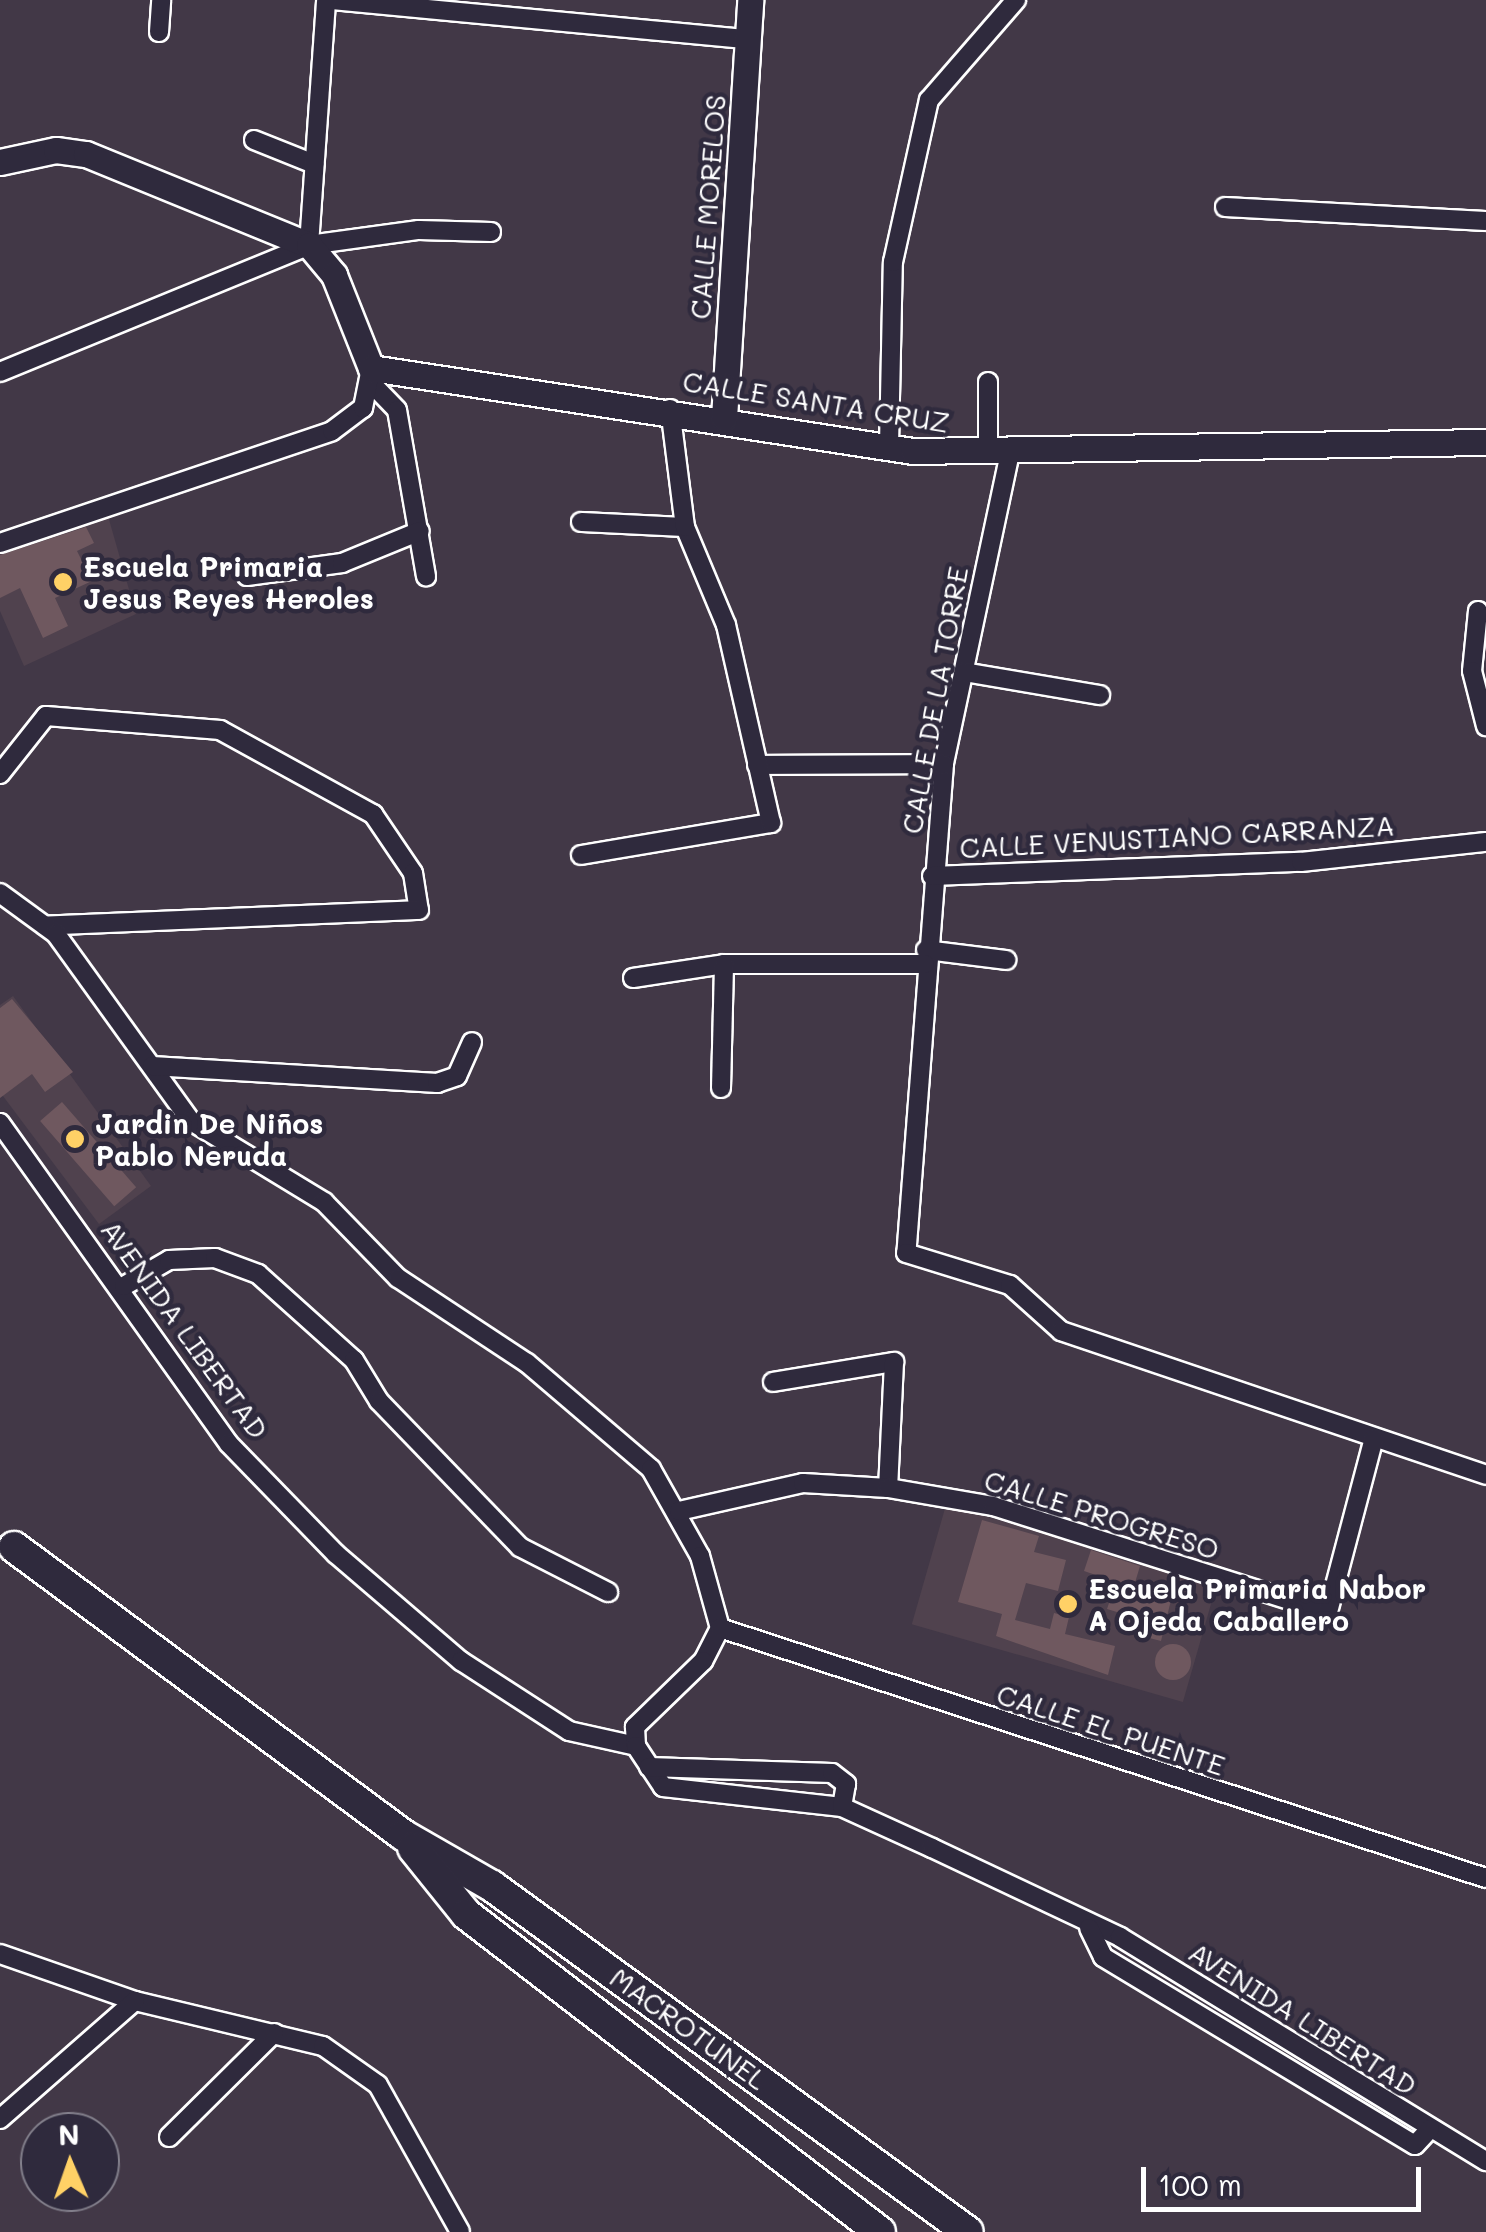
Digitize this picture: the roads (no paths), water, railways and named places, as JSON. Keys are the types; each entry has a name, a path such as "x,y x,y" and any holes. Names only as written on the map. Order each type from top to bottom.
{"highway":[{"name":"MACROTUNEL","path":"14,1547 403,1836 492,1886 968,2229"},
{"name":"MACROTUNEL","path":"403,1836 466,1914 880,2232"}],"street":[{"path":"160,32 161,0"},
{"path":"309,245 329,0 502,12 748,39"},
{"name":"CALLE MORELOS","path":"724,418 750,0"},
{"path":"890,446 892,262 929,100 1016,0"},
{"path":"254,140 314,164"},
{"path":"0,162 56,150 86,154 309,245 334,275 372,377 396,410 426,576"},
{"path":"1224,207 1486,222"},
{"path":"0,372 309,245 491,232"},
{"path":"0,542 332,431 363,408 372,377"},
{"name":"CALLE SANTA CRUZ","path":"372,377 670,409 890,446 999,451 1486,442"},
{"name":"CALLE DE LA TORRE","path":"988,382 999,451 964,672 944,764 932,876 906,1253 1010,1285 1061,1331 1374,1438"},
{"path":"581,855 771,824 718,598 685,527 670,409"},
{"path":"581,522 685,527"},
{"path":"248,576 342,563 420,532"},
{"path":"1478,611 1472,671 1486,726"},
{"path":"964,672 1100,694"},
{"path":"0,774 46,716 220,730 373,814 413,874 420,910 45,926"},
{"path":"757,765 944,764"},
{"name":"CALLE VENUSTIANO CARRANZA","path":"932,876 1301,862 1486,842"},
{"path":"0,894 45,926 191,1121 324,1202 398,1278 527,1363 650,1469 680,1511 720,1628 704,1661 639,1719 636,1746 649,1768 832,1773 846,1784 842,1808"},
{"path":"633,978 724,964 926,957 1006,960"},
{"path":"721,1088 724,964"},
{"path":"152,1066 437,1083 457,1076 472,1042"},
{"name":"AVENIDA LIBERTAD","path":"0,1123 124,1286 229,1444 336,1554 461,1661 569,1731 636,1746"},
{"path":"124,1286 169,1260 214,1258 258,1274 354,1360 380,1400 520,1547 608,1592"},
{"path":"774,1382 894,1362 888,1488"},
{"path":"1374,1438 1486,1475"},
{"name":"CALLE PROGRESO","path":"680,1511 803,1483 888,1488 993,1506 1323,1612 1374,1438"},
{"name":"CALLE EL PUENTE","path":"720,1628 1486,1878"},
{"name":"AVENIDA LIBERTAD","path":"649,1768 679,1796 842,1808 1089,1928 1103,1957 1424,2137 1486,2161"},
{"path":"0,1954 135,2001 323,2046 378,2085 460,2232"},
{"path":"0,2119 135,2001"},
{"path":"168,2137 274,2033"}],"place":[{"name":"Escuela Primaria Jesus Reyes Heroles","path":"63,582"},
{"name":"Jardin De Niños Pablo Neruda","path":"75,1139"},
{"name":"Escuela Primaria Nabor A Ojeda Caballero","path":"1068,1604"}]}
